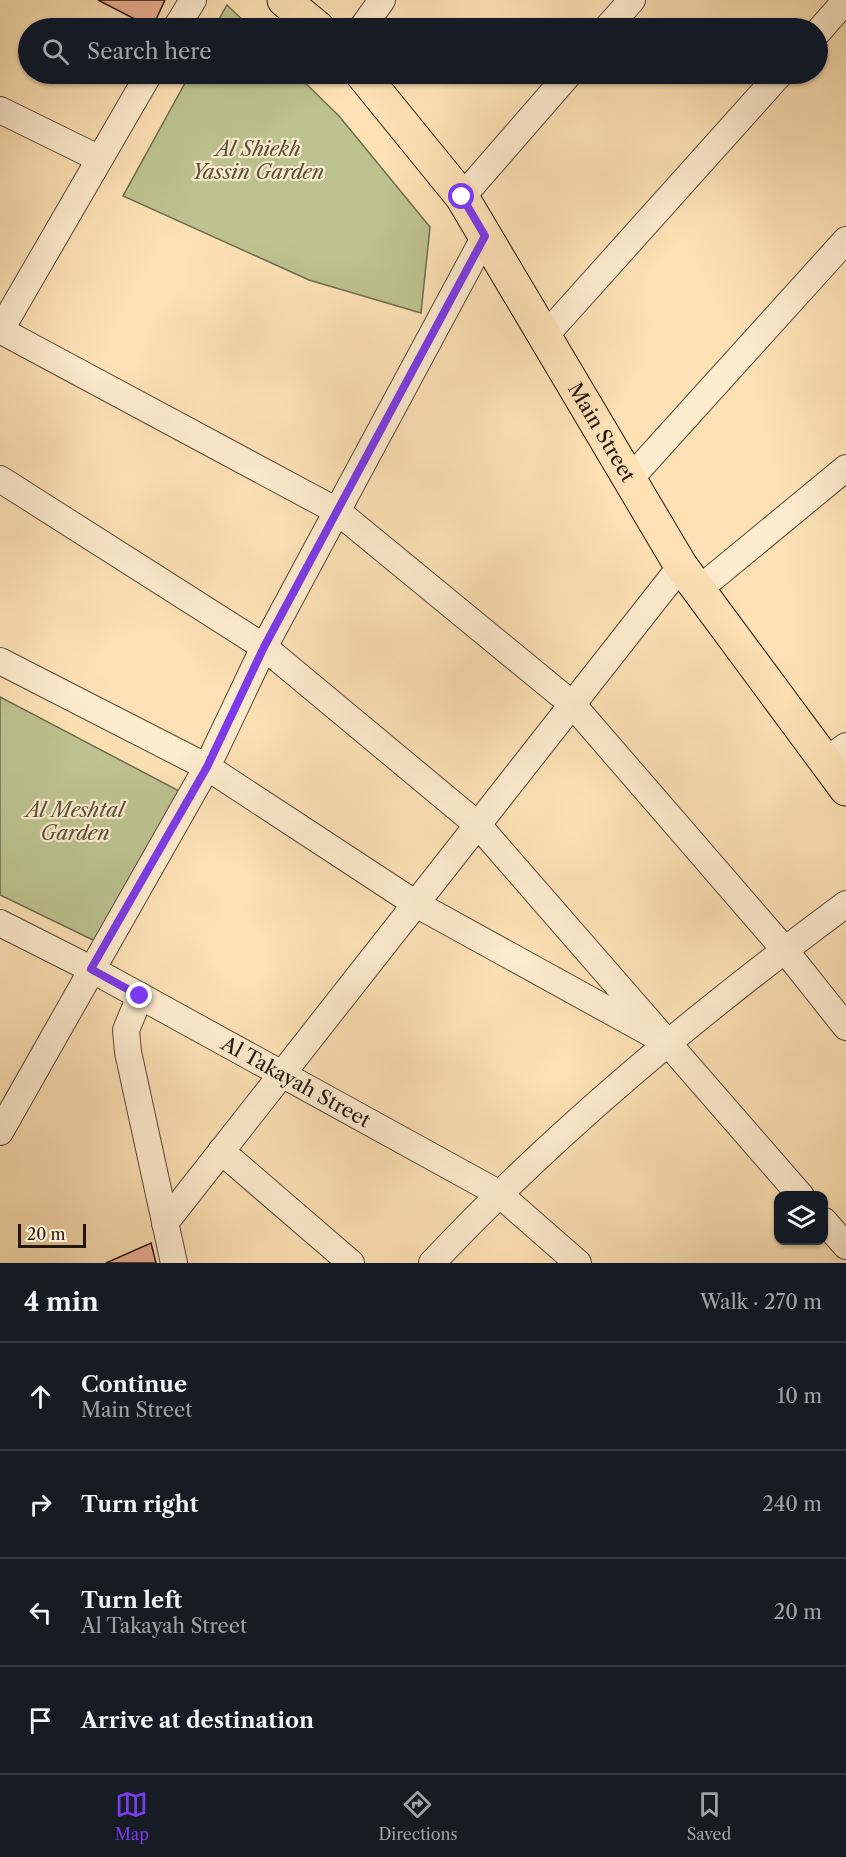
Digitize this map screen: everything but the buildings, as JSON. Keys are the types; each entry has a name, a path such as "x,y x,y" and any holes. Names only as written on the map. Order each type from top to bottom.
{"main road":[{"path":"285,0 306,18"},
{"name":"Main Street","path":"370,84 462,197 628,481 690,578 836,754 846,789"}],"street":[{"path":"182,18 193,0"},
{"path":"369,18 382,0"},
{"path":"616,18 632,0"},
{"path":"828,19 838,6"},
{"path":"143,84 0,330 337,511 572,704 784,949 846,1027"},
{"path":"462,197 559,84"},
{"path":"544,338 771,84"},
{"path":"0,110 99,158"},
{"path":"0,1132 207,767 264,647 485,236"},
{"path":"628,481 846,240"},
{"path":"165,1223 572,704 690,578 846,468"},
{"path":"0,479 264,647 478,825 797,1191"},
{"path":"0,661 207,767 416,904 667,1042"},
{"path":"432,1263 498,1193 667,1042 784,949 846,904"},
{"name":"Al Takayah Street","path":"0,923 91,969 498,1193 578,1263"},
{"path":"140,996 126,1030 128,1052 174,1263"},
{"path":"221,1151 351,1263"},
{"path":"828,1226 846,1246"}],"green space":[{"path":"227,5 241,18 220,18"},
{"name":"Al Shiekh Yassin Garden","path":"185,84 306,84 339,116 430,227 421,313 309,280 123,196"},
{"name":"Al Meshtal Garden","path":"0,697 183,793 95,941 0,895"}],"route":[{"path":"140,996 91,969 207,767 264,647 485,236 462,197"}]}
